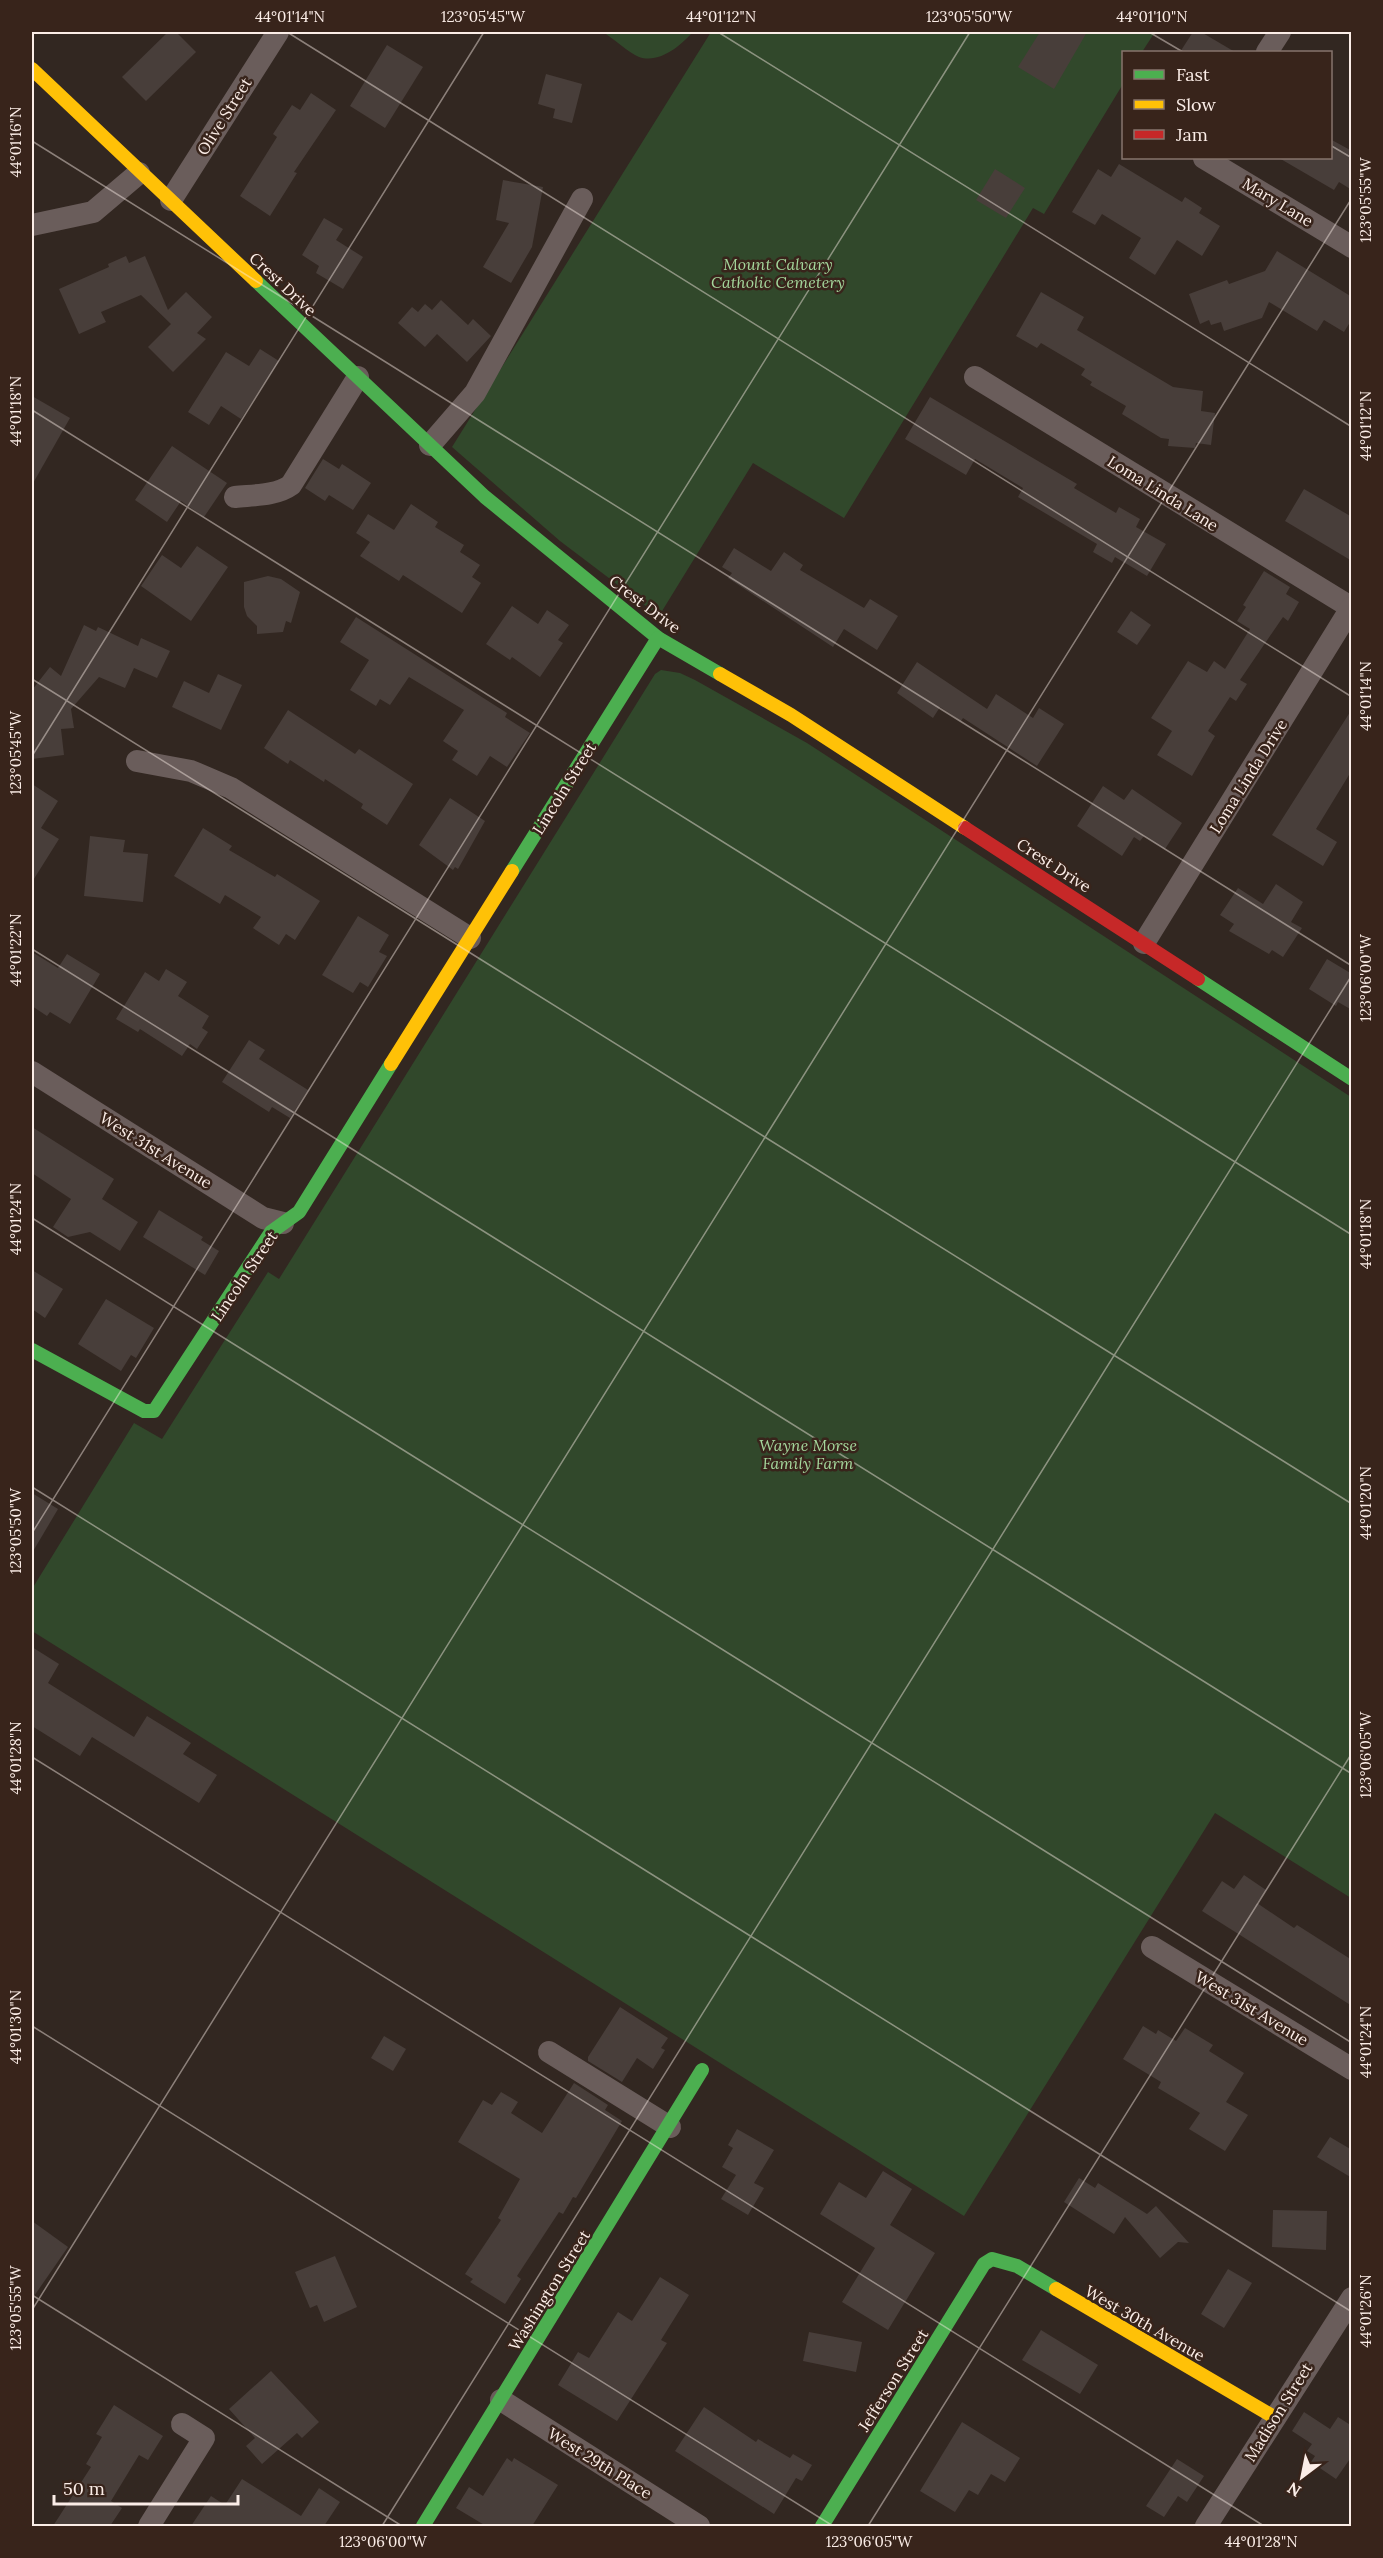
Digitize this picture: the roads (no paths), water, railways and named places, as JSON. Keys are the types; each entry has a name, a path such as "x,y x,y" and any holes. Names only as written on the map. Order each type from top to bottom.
{"street":[{"name":"Olive Street","path":"171,200 278,32"},
{"path":"1268,51 1280,32"},
{"name":"Crest Drive","path":"32,69 140,174 171,200 484,497 658,638 792,715 1352,1079"},
{"name":"Mary Lane","path":"1206,159 1352,247"},
{"path":"32,225 93,212 140,174"},
{"path":"430,446 475,393 582,199"},
{"path":"235,496 267,493 291,485 358,377"},
{"name":"Loma Linda Lane","path":"975,377 1351,608"},
{"name":"Loma Linda Drive","path":"1144,943 1351,608"},
{"name":"Lincoln Street","path":"32,1350 144,1411 154,1411 271,1232 283,1223 292,1220 299,1212 658,638"},
{"path":"137,761 191,771 231,788 470,938"},
{"name":"West 31st Avenue","path":"32,1072 263,1218 283,1223"},
{"name":"West 31st Avenue","path":"1152,1947 1352,2069"},
{"path":"549,2052 670,2127"},
{"name":"Washington Street","path":"423,2526 670,2127 702,2070"},
{"name":"West 30th Avenue","path":"999,2259 1017,2266 1274,2417"},
{"name":"Jefferson Street","path":"822,2526 984,2264 999,2259"},
{"name":"Madison Street","path":"1206,2526 1352,2298"},
{"name":"West 29th Place","path":"501,2400 699,2526"},
{"path":"149,2526 204,2438 182,2424"}],"park label":[{"name":"Mount Calvary Catholic Cemetery","path":"778,273"},
{"name":"Wayne Morse Family Farm","path":"808,1454"}]}
